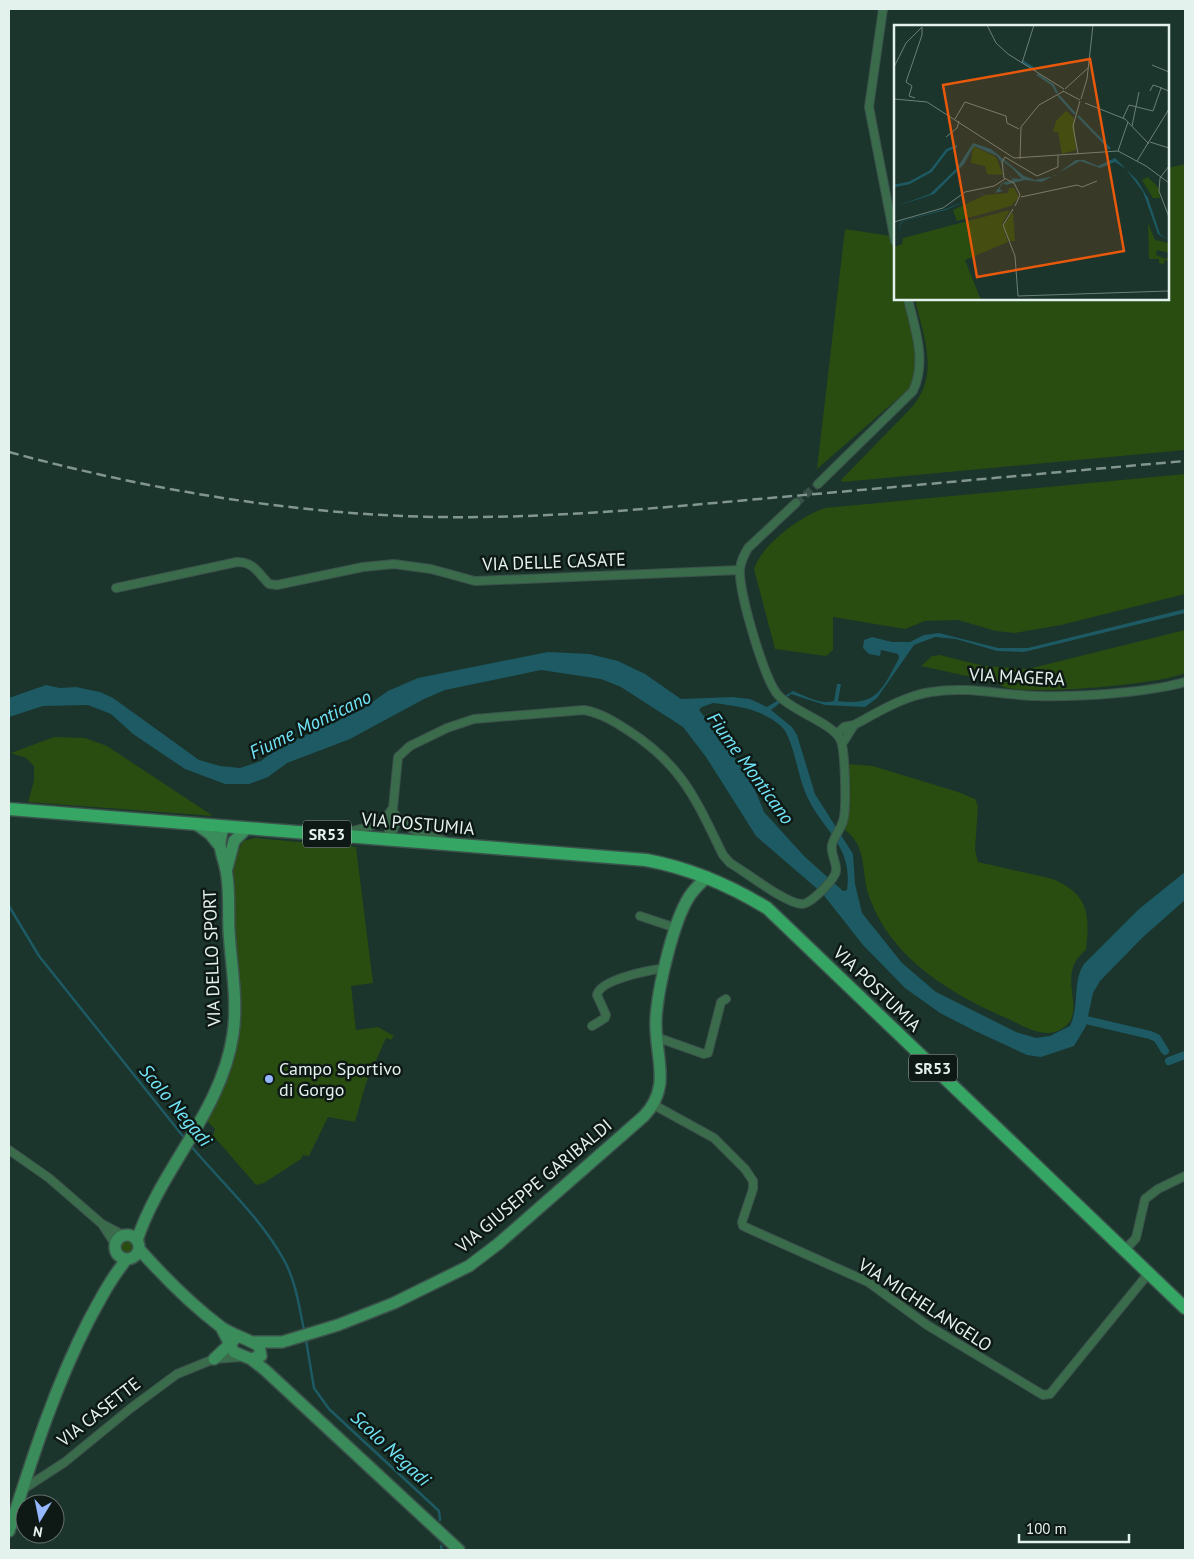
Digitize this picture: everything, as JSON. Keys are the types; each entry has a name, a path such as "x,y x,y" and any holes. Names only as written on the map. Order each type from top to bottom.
{"main road":[{"name":"VIA POSTUMIA","path":"9,809 646,860 699,874 734,888 767,908 1148,1274"},
{"name":"SR53","path":"1148,1274 1185,1308"}],"street":[{"path":"883,9 870,107 894,236"},
{"path":"818,484 913,391 918,379 920,356 908,300"},
{"path":"390,839 398,757 404,749 430,735 474,719 575,710 592,712 616,723 642,740 674,767 689,787 723,855 730,863 791,901 803,904 812,900 834,876 836,870 833,843 844,820 846,805 842,744 837,734 778,695 766,675 741,583 740,570 742,557 748,548 796,503"},
{"name":"VIA DELLE CASATE","path":"116,588 237,562 247,562 253,565 270,584 277,585 363,567 394,564 432,569 475,581 740,570"},
{"name":"VIA MAGERA","path":"826,727 854,725 906,699 931,692 957,689 1036,696 1070,696 1170,686 1185,682"},
{"path":"842,744 854,725"},
{"path":"837,734 844,727"},
{"path":"340,835 355,830 366,830 392,816"},
{"path":"392,816 417,834 433,836 454,844"},
{"path":"196,824 210,834 218,844 225,827"},
{"path":"225,827 230,852"},
{"path":"226,870 234,841 247,828"},
{"name":"VIA DELLO SPORT","path":"22,1490 51,1403 72,1353 127,1247 210,1103 222,1076 233,1032 226,870 218,844"},
{"path":"654,1105 661,1086 656,1016 665,968 676,928 699,874"},
{"path":"640,916 676,928"},
{"path":"592,1026 605,1018 606,1015 598,995 603,987 635,974 665,968"},
{"path":"656,1037 704,1054 708,1053 721,1002 726,999"},
{"name":"VIA MICHELANGELO","path":"654,1105 714,1138 745,1169 753,1181 751,1197 742,1222 748,1230 868,1282 927,1325 1043,1395 1050,1394 1148,1274"},
{"name":"VIA GIUSEPPE GARIBALDI","path":"282,1342 315,1333 394,1302 468,1266 498,1244 654,1105"},
{"path":"9,1150 49,1178 127,1247 156,1269 234,1340 282,1342"},
{"path":"1124,1251 1136,1238 1145,1198 1158,1189 1185,1176"},
{"path":"234,1340 234,1352 254,1356 282,1342"},
{"path":"214,1359 234,1340"},
{"path":"253,1342 259,1346 254,1356"},
{"path":"254,1356 265,1370 459,1550"},
{"name":"VIA CASETTE","path":"22,1490 65,1462 131,1408 177,1374 214,1359 254,1356"},
{"path":"9,1531 22,1490"}],"green space":[{"path":"1185,164 1185,450 842,482 841,480 913,406 921,393 928,367 925,341 915,300 1169,300 1169,168"},
{"path":"845,229 891,236 894,251 894,300 904,300 914,344 915,368 913,379 909,389 817,469"},
{"path":"1185,474 1185,594 1061,625 1015,633 996,631 958,620 925,621 905,629 833,617 833,650 826,656 775,649 754,569 765,550 774,541 794,524 815,512 825,508"},
{"path":"1185,630 1185,673 1124,685 1095,688 1017,689 921,666 932,656 940,655 984,666 1028,669"},
{"path":"54,737 85,738 107,746 213,816 28,802 34,781 34,766 26,758 11,753"},
{"path":"848,764 873,766 975,799 978,806 975,849 978,862 1053,879 1065,885 1080,899 1087,916 1086,950 1076,960 1072,971 1073,1014 1069,1023 1060,1030 1046,1033 1025,1027 965,998 945,986 908,957 893,940 880,920 870,899 858,845 845,830 850,807"},
{"path":"255,838 356,847 373,983 351,986 356,1030 378,1027 394,1036 391,1040 386,1038 366,1083 355,1122 328,1117 309,1156 303,1155 301,1159 264,1183 256,1185 217,1140 212,1139 215,1129 206,1120 238,1007 233,861 243,841"},
{"path":"127,1239 135,1247 127,1255 119,1247"}],"water":[{"path":"1185,609 1185,613 1024,652 997,651 956,639 935,637 914,645 877,698 865,707 825,705 791,694 771,710 792,727 797,735 815,794 853,854 855,884 862,913 902,963 936,992 1016,1032 1036,1038 1050,1036 1070,1026 1075,1010 1078,978 1084,964 1139,909 1185,872 1185,900 1143,937 1100,981 1093,993 1086,1026 1074,1046 1041,1057 1027,1055 973,1030 940,1013 905,988 863,945 822,893 756,836 706,757 683,727 621,687 601,679 541,670 445,690 424,699 350,739 287,763 268,777 249,784 225,784 185,769 133,734 111,714 88,705 43,706 9,717 9,698 46,685 60,688 76,687 100,692 113,698 199,760 220,766 240,768 261,761 279,747 361,710 388,691 418,678 548,652 589,654 618,661 645,674 681,699 732,697 750,699 767,707 793,691 818,701 834,701 837,684 841,684 838,701 862,701 870,698 883,687 899,658 898,654 881,650 880,656 869,654 863,648 864,640 872,637 892,642 910,642 924,635 939,633 998,648 1028,648","holes":["713,703 757,712 774,720 785,731 808,798 839,846 845,859 848,873 847,890 843,891 805,857 764,812 756,792 724,740 699,710"]}],"waterway":[{"name":"Scolo Negadi","path":"9,906 39,956 186,1140"},
{"path":"1082,1019 1150,1035 1157,1038 1165,1051"},
{"path":"1169,1061 1185,1055"},
{"name":"Scolo Negadi","path":"191,1146 264,1229 284,1260 297,1294 304,1330"},
{"name":"Scolo Negadi","path":"306,1340 314,1388 329,1409 439,1511 440,1520"},
{"name":"Scolo Negadi","path":"441,1546 442,1550"}],"tunnel":[{"path":"796,503 818,484"}],"railway":[{"path":"9,452 106,476 204,495 352,513 448,517 494,517 632,510 1185,461"}],"place":[{"name":"Campo Sportivo di Gorgo","path":"269,1079"}],"water label":[{"name":"Fiume Monticano","path":"310,724"},
{"name":"Fiume Monticano","path":"751,768"}]}
